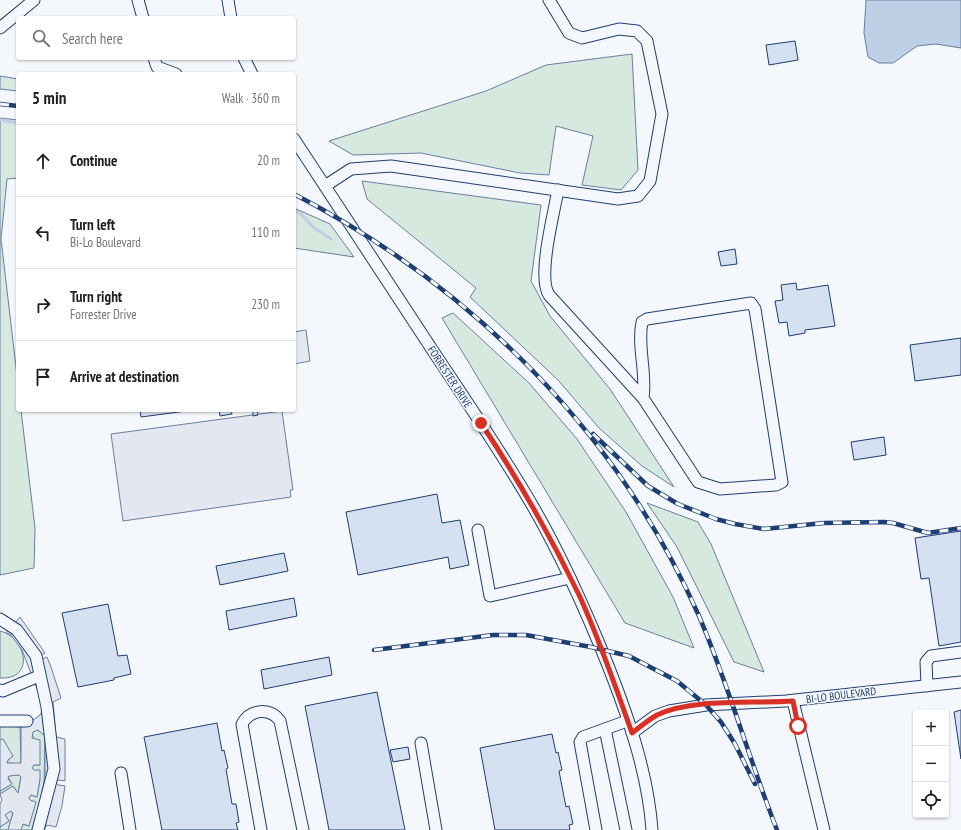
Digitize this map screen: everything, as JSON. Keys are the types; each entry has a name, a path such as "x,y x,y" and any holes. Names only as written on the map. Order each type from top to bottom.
{"street":[{"path":"0,28 34,0"},
{"path":"138,0 142,16"},
{"path":"228,0 232,16"},
{"path":"325,186 352,169 392,166 618,199 638,196 650,181 662,114 647,41 637,30 619,29 582,38 569,32 548,0"},
{"path":"155,60 157,67 171,72"},
{"path":"245,60 251,72"},
{"name":"FORRESTER DRIVE","path":"296,142 495,445 535,511 570,578 601,649 632,733 647,792 652,830"},
{"path":"558,190 544,270 544,288 558,306 643,398 698,482 720,489 776,484 782,482 755,309 750,303 647,319 642,322 640,332 645,385 643,398"},
{"path":"478,530 490,596 570,578"},
{"path":"0,620 17,630 36,656 39,676 47,707 54,769 38,830"},
{"path":"927,686 926,662 931,656 961,652"},
{"path":"0,690 3,691 39,676"},
{"name":"BI-LO BOULEVARD","path":"632,733 656,716 678,709 718,704 793,701 961,682"},
{"path":"793,701 824,830"},
{"path":"261,830 242,724 249,715 266,711 277,716 280,721 303,830"},
{"path":"0,721 27,721"},
{"path":"596,830 580,742 583,737 627,721"},
{"path":"605,729 626,830"},
{"path":"421,743 436,830"},
{"path":"121,773 130,830"}],"shaded area":[{"path":"632,54 638,170 621,190 582,185 593,136 556,126 549,175 520,173 421,153 353,155 329,141 486,91 546,65"},
{"path":"0,76 16,79 16,91 0,89"},
{"path":"0,118 16,120 16,178 7,179 1,239 16,367 16,412 21,412 35,528 34,568 0,575"},
{"path":"362,181 541,205 531,281 550,316 610,389 674,487 642,466 599,428 559,381 470,297 476,288 367,199"},
{"path":"296,209 330,224 354,257 296,248"},
{"path":"453,313 529,383 577,439 626,512 673,597 694,648 625,623 442,318"},
{"path":"306,330 310,361 296,364 296,332"},
{"path":"282,412 293,490 290,490 291,497 123,521 111,434"},
{"path":"647,503 698,522 711,544 764,672 734,662 677,547"},
{"path":"20,617 45,653 39,656 41,660 47,657 61,698 53,702 56,737 65,739 65,781 58,780 56,782 58,785 65,786 62,806 56,827 47,825 44,830 34,830 45,778 45,736 38,730 33,732 32,738 40,740 40,765 34,765 32,768 34,770 40,770 40,779 37,797 31,795 29,798 30,800 36,802 29,826 23,824 21,830 8,830 13,813 11,811 5,815 9,821 0,827 0,804 2,800 0,794 13,786 18,793 21,777 19,775 9,776 8,779 12,784 0,791 0,740 3,739 13,756 7,763 21,763 21,728 39,716 43,710 43,704 22,650 11,635 6,633"},
{"path":"0,631 9,635 16,641 21,649 23,666 19,672 11,677 0,678"},
{"path":"0,725 20,727 21,762 19,764 7,763 13,756 0,740"},
{"path":"36,730 42,732 45,736 44,788 34,830 21,830 22,824 29,826 29,797 31,795 37,797 40,779 32,768 34,765 40,765 32,733"},
{"path":"12,775 19,775 21,777 18,793 13,786 0,794 0,791 12,784 8,777"},
{"path":"10,811 13,813 8,830 0,830 0,827 9,821 5,815"}],"water":[{"path":"866,0 961,0 961,48 936,44 917,46 893,63 879,63 868,57 864,33"}],"building":[{"path":"795,41 798,60 769,65 766,45"},
{"path":"735,249 737,264 721,266 718,252"},
{"path":"796,283 797,290 828,285 835,326 805,330 805,333 789,336 787,322 779,323 775,301 783,300 781,285"},
{"path":"961,338 961,375 915,381 910,345"},
{"path":"140,412 179,412 141,417"},
{"path":"219,412 232,412 232,414 220,416"},
{"path":"253,412 257,412 258,415 253,416"},
{"path":"884,437 886,455 854,460 851,442"},
{"path":"437,494 442,523 460,520 469,565 450,569 448,557 358,575 346,512"},
{"path":"961,531 961,642 939,646 929,578 921,579 915,538"},
{"path":"284,553 288,571 220,585 216,566"},
{"path":"294,598 297,616 229,630 226,611"},
{"path":"108,604 118,656 127,655 131,674 114,678 114,680 78,687 62,613"},
{"path":"329,657 332,675 264,689 261,670"},
{"path":"377,692 405,830 329,830 305,706"},
{"path":"961,710 961,759 954,712"},
{"path":"217,723 222,751 224,750 228,768 226,769 232,804 236,804 239,822 236,823 238,830 162,830 144,737"},
{"path":"552,734 556,753 558,752 562,770 559,771 566,807 569,806 573,824 569,825 570,830 495,830 480,748"},
{"path":"408,747 410,759 393,762 390,750"}],"waterway":[{"path":"0,120 16,123"},
{"path":"296,211 301,214 313,227 331,239"}],"railway":[{"path":"0,104 16,106"},
{"path":"296,195 359,231 421,273 479,320 532,370 582,426 626,485 665,549 699,616 720,669 777,830"},
{"path":"593,434 648,486 678,504 716,519 735,524 764,529 824,523 884,522 893,523 928,533 961,528"},
{"path":"374,650 493,635 526,635 591,647 629,656 677,681 706,705 721,722 735,744 755,784"}],"route":[{"path":"481,423 535,511 580,598 613,680 632,733 656,716 669,711 718,704 793,701 798,726"}]}
